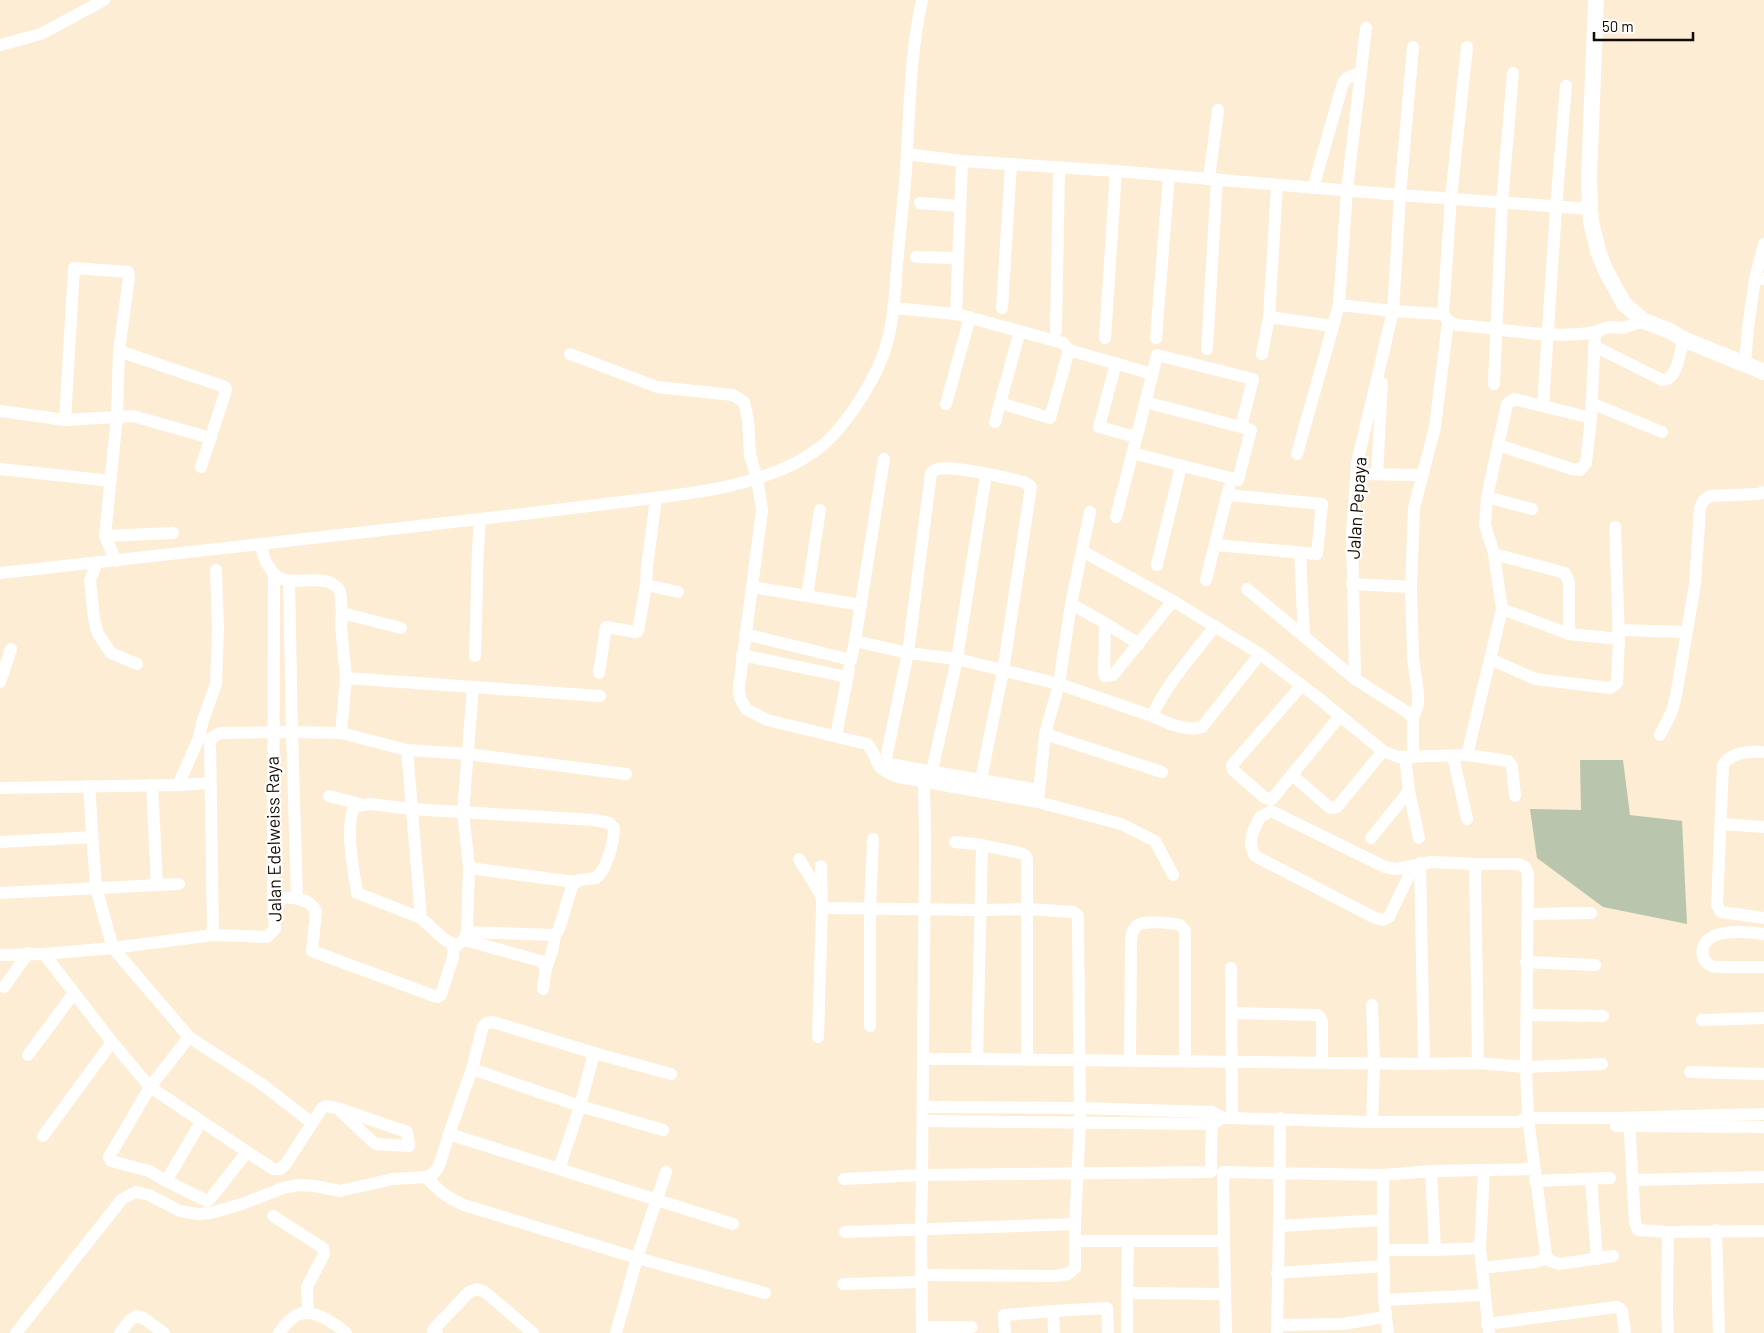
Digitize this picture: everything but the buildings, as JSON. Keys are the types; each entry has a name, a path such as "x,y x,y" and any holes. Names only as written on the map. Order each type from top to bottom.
{"street":[{"path":"0,45 41,34 84,5 104,0"},
{"path":"0,573 262,545 329,535 480,520 694,494 757,479 788,466 820,448 843,424 871,382 888,340 893,308 907,154 910,90 922,0"},
{"path":"1596,0 1589,177 1590,209 1591,222 1599,254 1609,277 1624,304 1644,321 1764,372"},
{"path":"1297,454 1339,305 1347,190 1366,28"},
{"path":"1419,838 1409,791 1409,757 1414,718 1418,706 1411,587 1414,508 1422,475 1428,460 1435,427 1445,318 1451,198 1467,46"},
{"name":"Jalan Pepaya","path":"1355,679 1352,535 1357,463 1393,311 1400,196 1413,47"},
{"path":"1313,188 1343,83 1347,78 1360,72"},
{"path":"1494,384 1502,202 1513,73"},
{"path":"1543,406 1566,86"},
{"path":"1207,349 1213,179 1218,110"},
{"path":"907,154 1011,165 1169,175 1400,196 1590,209"},
{"path":"956,314 962,161"},
{"path":"1002,308 1011,165"},
{"path":"1056,331 1059,168"},
{"path":"1105,338 1116,171"},
{"path":"1156,338 1169,175"},
{"path":"1262,354 1270,317 1277,186"},
{"path":"920,203 959,206"},
{"path":"1745,364 1748,327 1760,279 1764,244"},
{"path":"916,257 958,258"},
{"path":"65,420 74,268 128,272 129,277 119,351 117,416 106,536 116,560"},
{"path":"1339,305 1445,318 1457,325 1548,334 1595,332 1608,327 1623,328 1644,321"},
{"path":"893,308 970,317 1063,343 1069,350 1152,374"},
{"path":"946,404 970,317"},
{"path":"1270,317 1332,326"},
{"path":"995,422 1020,331"},
{"path":"1498,445 1580,470 1586,463 1591,418 1595,332"},
{"path":"1594,346 1662,380 1666,380 1673,374 1683,339"},
{"path":"1377,474 1384,348"},
{"path":"1000,404 1050,418 1069,350"},
{"path":"119,351 225,387 226,390 212,438 201,467"},
{"path":"570,354 657,387 733,395 744,402 748,420 750,455 757,479 762,510 739,687 740,698 746,709 767,720 868,744 880,762 981,779 1039,796 1121,824 1155,841 1173,875"},
{"path":"1116,517 1157,354 1252,379 1241,427"},
{"path":"1116,364 1099,426 1136,437"},
{"path":"1467,755 1502,609 1494,554 1485,525 1487,497 1507,404 1514,399 1591,418"},
{"path":"1132,453 1238,480 1251,430 1145,402"},
{"path":"1591,403 1662,432"},
{"path":"0,411 65,420 117,416 144,418 212,438"},
{"path":"836,736 855,641 884,459"},
{"path":"1157,565 1182,466"},
{"path":"0,468 111,481"},
{"path":"981,779 1003,671 1031,487 1024,482 940,468 931,473 908,653 878,766 884,772 898,777 924,782 1039,796"},
{"path":"1357,474 1422,475"},
{"path":"932,771 957,659 986,475"},
{"path":"1206,580 1232,478"},
{"path":"1660,735 1672,710 1676,696 1695,584 1700,508 1703,501 1710,496 1758,494 1764,492"},
{"path":"1215,545 1317,554 1322,504 1228,495"},
{"path":"1487,497 1532,509"},
{"path":"598,673 606,626 638,631 646,584 656,498"},
{"path":"807,596 820,510"},
{"path":"1039,796 1045,734 1059,684 1071,604 1090,512"},
{"path":"475,656 478,577 476,562 480,520"},
{"path":"1490,659 1535,679 1610,688 1617,683 1619,635 1615,527"},
{"path":"106,536 173,533"},
{"path":"262,545 264,558 274,575 281,580 321,581 335,584 340,591 346,678 341,733"},
{"path":"1082,551 1215,626 1260,654 1302,685 1383,751 1398,757 1467,755 1508,761 1512,766 1515,796"},
{"path":"1300,552 1304,637"},
{"path":"1494,554 1565,573 1569,582 1570,634"},
{"path":"96,562 90,580 94,618 98,634 111,652 137,664"},
{"path":"178,785 199,738 203,720 216,684 218,629 216,570"},
{"name":"Jalan Edelweiss Raya","path":"0,955 44,954 112,948 214,935 268,937 275,929 272,901 274,575"},
{"path":"290,581 297,898"},
{"path":"646,584 678,592"},
{"path":"1352,584 1411,587"},
{"path":"752,587 861,605"},
{"path":"1248,589 1355,679 1414,718"},
{"path":"1106,676 1113,675 1173,602"},
{"path":"1071,604 1105,622 1139,644"},
{"path":"1502,609 1570,634 1619,635 1686,632"},
{"path":"342,613 401,628"},
{"path":"1105,622 1103,663 1106,676"},
{"path":"1152,716 1158,702 1215,626"},
{"path":"745,634 851,660"},
{"path":"855,641 908,653 957,659 1059,684 1152,716 1175,726 1195,728 1202,727 1260,654"},
{"path":"0,682 11,649"},
{"path":"742,655 847,677"},
{"path":"1094,696 1106,676"},
{"path":"346,678 600,696"},
{"path":"1302,685 1232,765 1233,770 1265,798 1272,799 1340,716"},
{"path":"272,901 285,896 297,898 314,907 316,911 312,951 434,996 438,997 444,991 453,957 462,940 469,868 463,812 473,688"},
{"path":"203,720 220,733"},
{"path":"214,935 210,740 220,733 341,733 407,750 468,754 626,774"},
{"path":"1045,734 1162,772"},
{"path":"407,750 421,918"},
{"path":"1292,775 1330,808 1333,808 1336,807 1383,751"},
{"path":"1764,752 1750,751 1733,756 1722,765 1717,908 1725,913 1764,918"},
{"path":"1453,756 1468,819"},
{"path":"924,782 922,1330 972,1327"},
{"path":"0,788 210,783"},
{"path":"152,785 157,885"},
{"path":"89,786 96,888 112,948 189,1037 264,1085 312,1123"},
{"path":"1371,838 1409,791"},
{"path":"329,796 360,804 411,809 594,820 612,824 614,828 608,859 596,878 575,882 469,868"},
{"path":"360,804 355,806 352,811 350,823 357,893 421,918 444,939 450,942 555,935"},
{"path":"1416,865 1389,917 1382,920 1255,856 1251,848 1250,837 1260,817 1271,811 1385,867 1396,869 1416,865 1432,862 1518,864 1525,867 1528,873 1524,1122 1535,1175 1546,1255 1550,1262 1560,1264 1613,1256"},
{"path":"1721,824 1764,827"},
{"path":"0,842 92,837"},
{"path":"870,1026 870,908 873,839"},
{"path":"955,842 982,845 1025,855 1027,859 1027,1060"},
{"path":"977,1059 982,845"},
{"path":"799,858 822,902"},
{"path":"1475,864 1478,1063"},
{"path":"1416,865 1424,1064"},
{"path":"818,1038 822,902 821,866"},
{"path":"543,989 546,968 552,952 555,935 559,929 569,893 575,882"},
{"path":"0,893 179,884"},
{"path":"822,902 870,908 1028,909 1073,912 1078,916 1080,1122 1075,1224 1075,1268 1068,1274 1054,1276 922,1278 843,1284"},
{"path":"1527,914 1591,913"},
{"path":"1130,1060 1131,939 1137,925 1143,922 1180,925 1184,931 1185,1061"},
{"path":"1764,934 1740,933 1714,936 1709,938 1702,953 1703,960 1709,965 1716,967 1764,967"},
{"path":"462,940 532,957 544,963 546,968"},
{"path":"4,987 28,953"},
{"path":"44,954 112,1042 150,1087 273,1169 280,1169 285,1166 322,1108 326,1106 337,1108 407,1132 409,1146 375,1144 337,1108"},
{"path":"1526,962 1595,965"},
{"path":"1226,1333 1224,1241 1217,1172 1220,1118 1232,1062 1231,968"},
{"path":"28,1055 74,993"},
{"path":"1372,1005 1374,1064 1372,1122"},
{"path":"1232,1013 1317,1015 1322,1022 1322,1062"},
{"path":"1527,1015 1603,1016"},
{"path":"1702,1020 1764,1018"},
{"path":"16,1333 122,1200 136,1192 149,1195 180,1211 198,1214 211,1213 234,1206 283,1188 314,1186 340,1192 385,1180 427,1177 434,1173 439,1166 472,1070 483,1026 487,1022 493,1022 671,1074"},
{"path":"189,1037 150,1087 109,1157 111,1160 149,1171 206,1201 246,1152"},
{"path":"43,1136 112,1042"},
{"path":"559,1169 580,1106 594,1053"},
{"path":"923,1059 1374,1064 1478,1063 1526,1067 1602,1064"},
{"path":"472,1070 580,1106 663,1130"},
{"path":"1690,1072 1764,1074"},
{"path":"922,1107 1079,1108 1220,1118"},
{"path":"1622,1122 1764,1114"},
{"path":"923,1122 1080,1122 1280,1118 1372,1122 1622,1122 1764,1127"},
{"path":"1280,1118 1277,1329 1343,1324 1385,1317"},
{"path":"166,1181 201,1122"},
{"path":"1622,1122 1633,1180 1635,1223 1638,1230 1668,1232 1764,1231"},
{"path":"449,1134 733,1224"},
{"path":"844,1179 922,1175 1217,1172 1383,1174 1431,1171 1484,1171 1590,1180 1610,1178"},
{"path":"1431,1171 1436,1250"},
{"path":"1484,1171 1480,1248 1488,1329 1616,1307 1622,1311 1625,1333"},
{"path":"616,1333 648,1230 655,1200 666,1172"},
{"path":"1383,1174 1384,1300 1388,1333"},
{"path":"427,1177 436,1189 451,1200 464,1205 638,1258 765,1293"},
{"path":"1633,1180 1764,1177"},
{"path":"1590,1180 1597,1259"},
{"path":"272,1216 323,1248 324,1254 307,1288 308,1312"},
{"path":"1279,1226 1383,1220"},
{"path":"845,1232 1075,1224"},
{"path":"1716,1230 1718,1333"},
{"path":"1668,1232 1668,1333"},
{"path":"1075,1241 1224,1241"},
{"path":"1127,1333 1128,1241"},
{"path":"1384,1250 1480,1248"},
{"path":"1482,1268 1536,1262 1544,1259 1546,1255"},
{"path":"1277,1273 1384,1266"},
{"path":"434,1332 469,1292 477,1289 485,1292 533,1333"},
{"path":"1127,1293 1224,1294"},
{"path":"1384,1300 1484,1295"},
{"path":"1005,1333 1004,1315 1053,1310 1107,1308 1108,1333"},
{"path":"1053,1310 1054,1333"},
{"path":"279,1333 287,1322 295,1316 308,1312 316,1313 340,1327 346,1333"},
{"path":"120,1333 130,1320 138,1316 164,1333"}],"green space":[{"path":"1580,760 1623,760 1630,815 1682,821 1687,924 1603,907 1537,858 1530,809 1581,810"}]}
